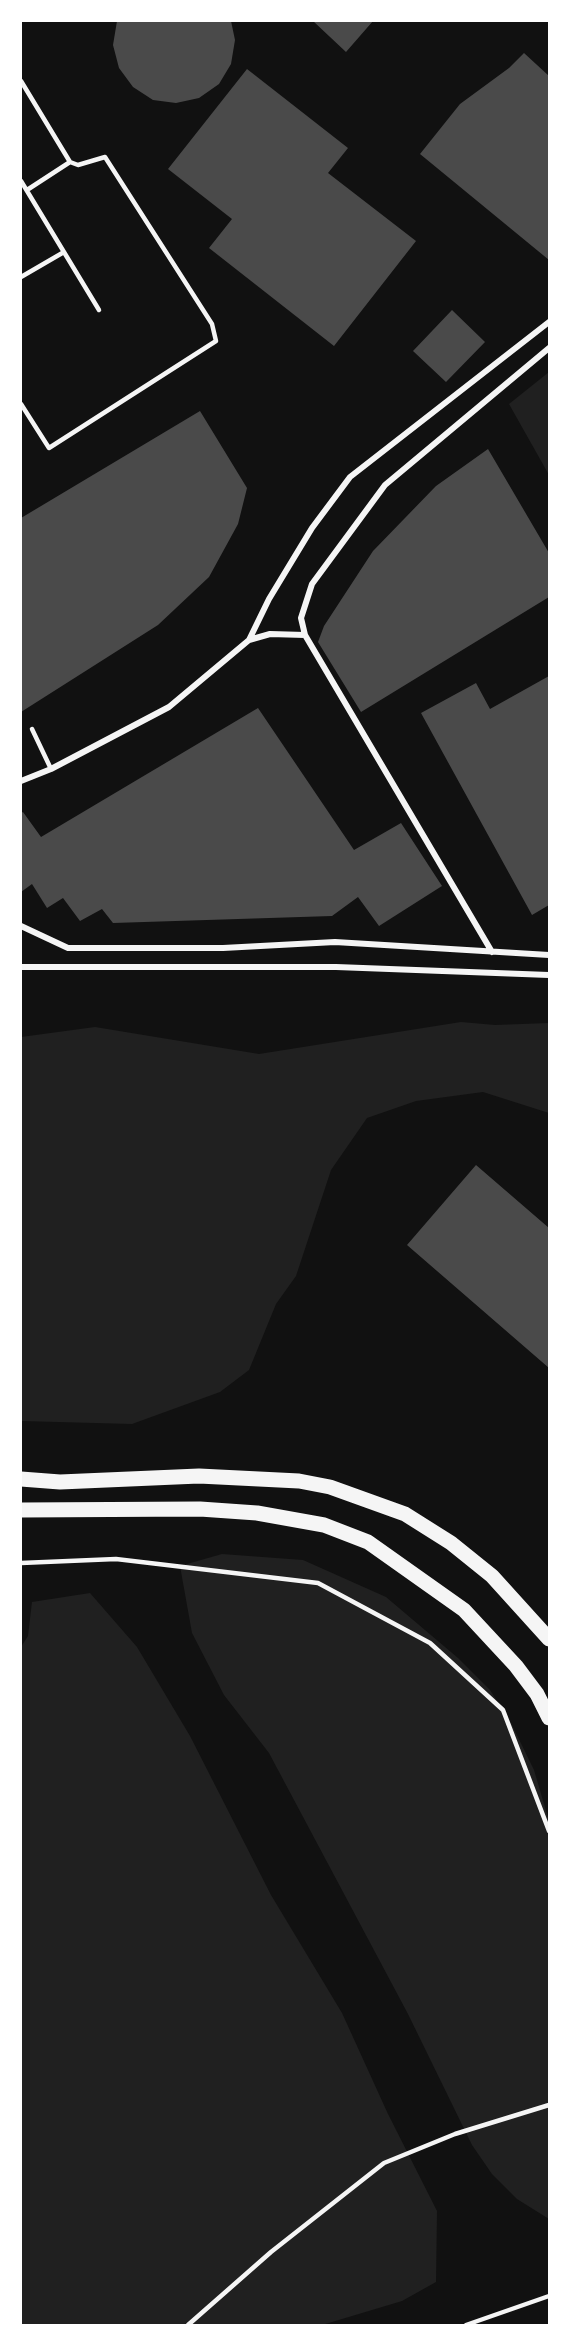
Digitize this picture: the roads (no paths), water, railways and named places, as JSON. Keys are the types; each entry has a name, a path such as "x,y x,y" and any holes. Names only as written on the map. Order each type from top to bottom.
{"main road":[{"path":"21,1479 60,1482 199,1476 299,1481 330,1487 405,1515 451,1543 492,1576 549,1639"},
{"path":"21,1510 200,1509 257,1514 324,1525 368,1542 464,1610 516,1666 537,1694 549,1718"}],"street":[{"path":"249,640 269,599 300,548 350,477 549,322"},
{"path":"492,952 305,635 301,618 312,584 371,500 385,485 469,412 549,348"},
{"path":"21,781 51,769 169,707 249,640 270,634 305,635"},
{"path":"21,926 68,948 223,948 335,942 549,955"},
{"path":"21,966 336,967 549,975"}],"lane":[{"path":"21,81 70,162 78,165 105,157 212,324 216,341 48,448 21,404"},
{"path":"27,190 70,162"},
{"path":"21,181 99,310"},
{"path":"21,278 64,252"},
{"path":"32,729 51,769"},
{"path":"21,1563 116,1559 318,1583 430,1643 503,1710 549,1831"},
{"path":"188,2325 271,2252 384,2163 455,2134 549,2105"},
{"path":"466,2325 549,2296"}]}
